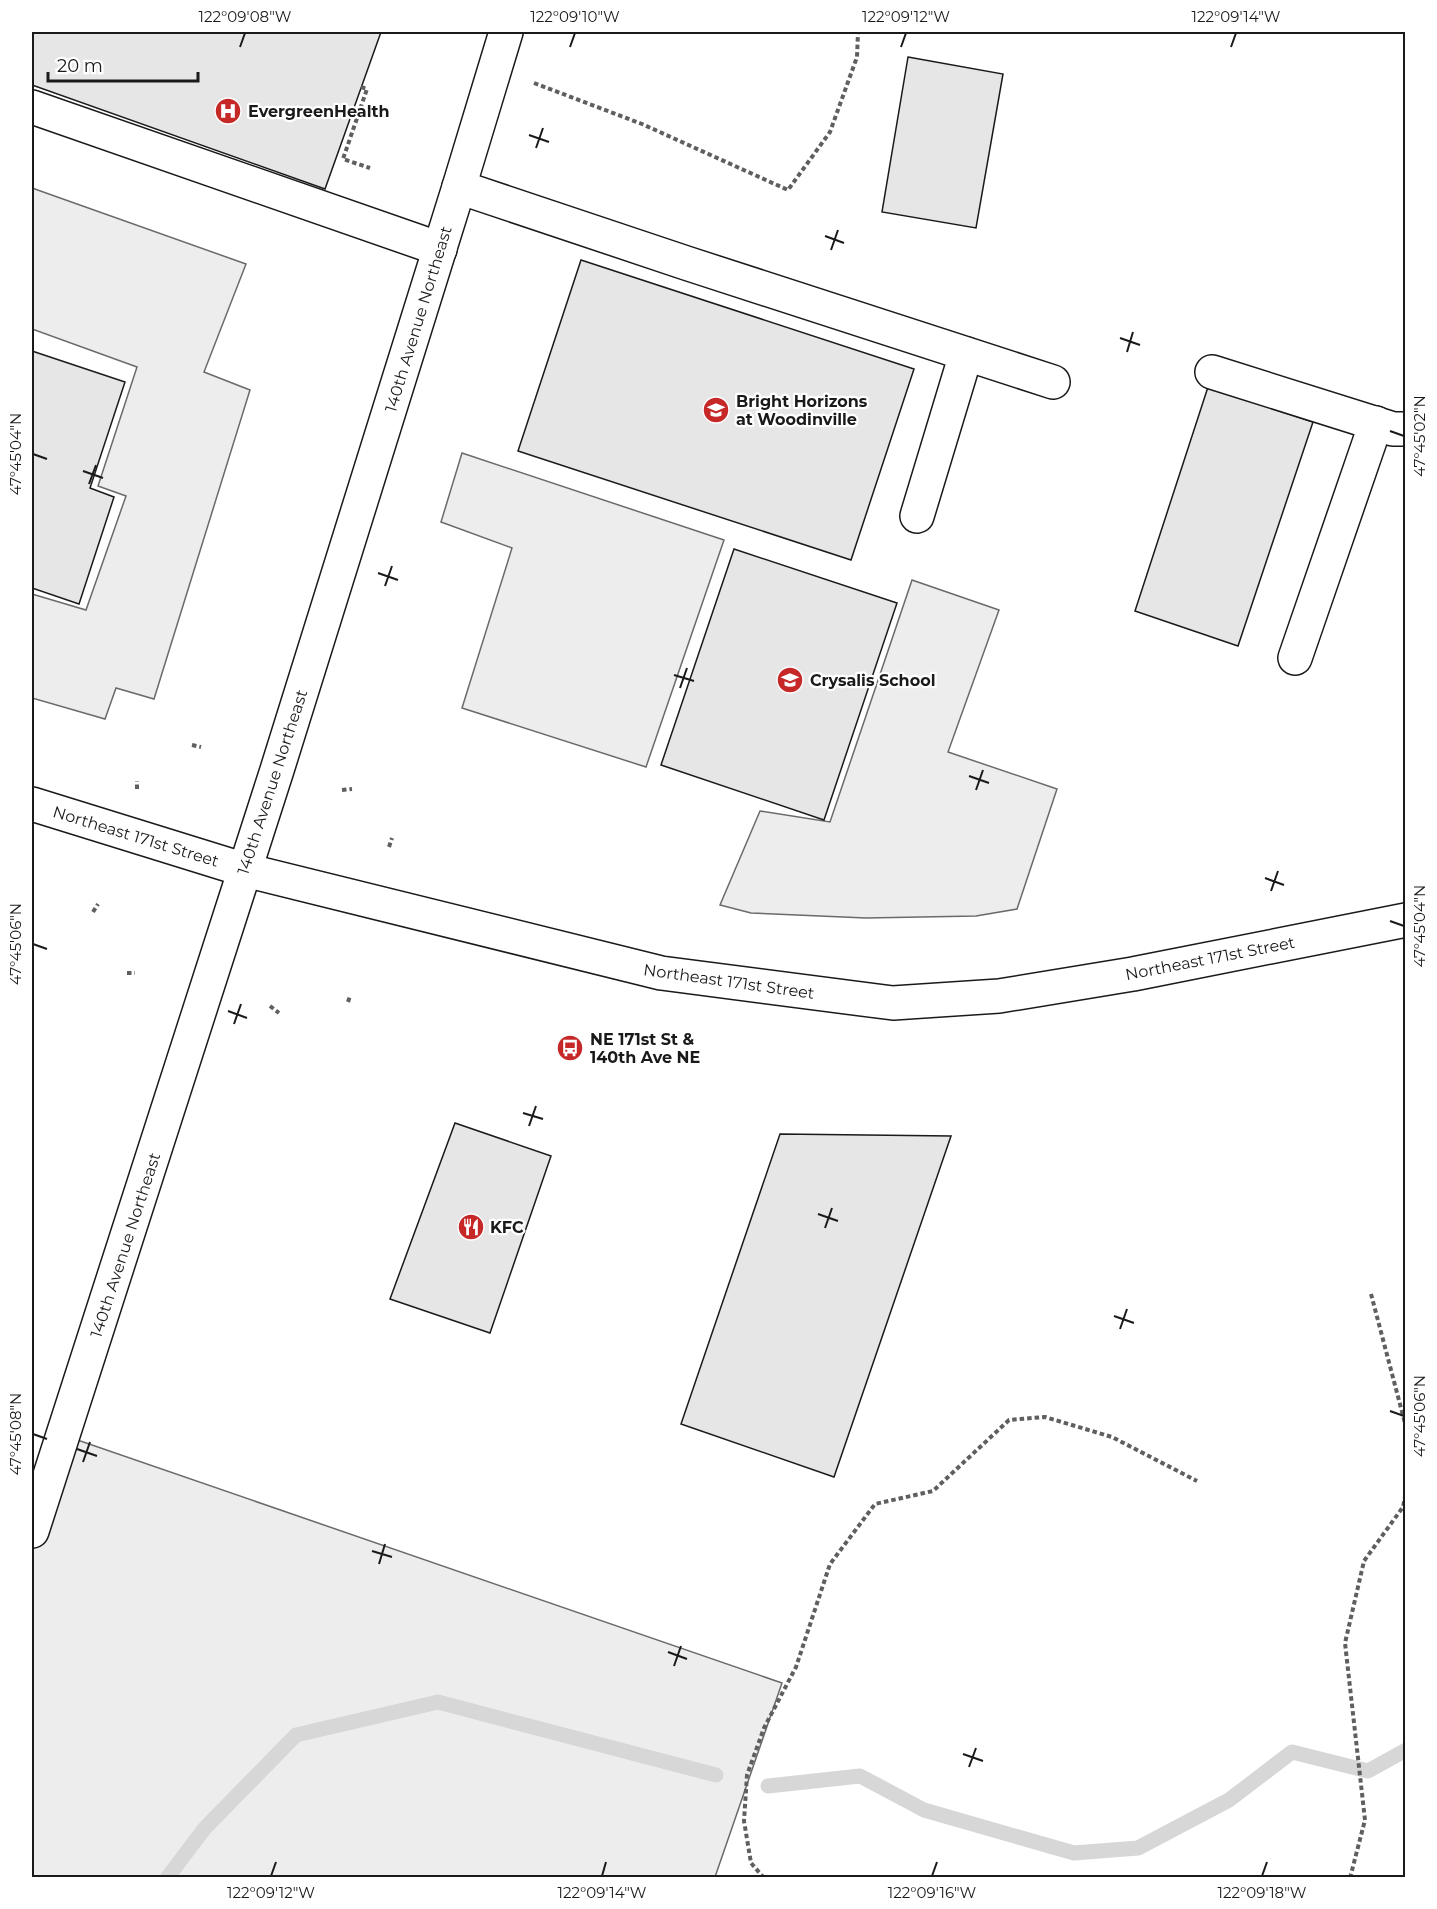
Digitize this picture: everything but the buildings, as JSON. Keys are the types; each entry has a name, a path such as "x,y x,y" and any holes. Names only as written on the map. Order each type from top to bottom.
{"main road":[{"name":"140th Avenue Northeast","path":"32,1531 244,870 506,32"},
{"path":"32,107 244,171 440,249"},
{"path":"459,187 1053,381"},
{"path":"917,516 966,354"},
{"path":"1212,372 1391,426 1295,658"},
{"name":"Northeast 171st Street","path":"32,804 244,870 661,973 893,1003 999,996 1133,974 1406,920"}],"path":[{"path":"496,68 642,124 788,190 830,132 857,57 858,32"},
{"path":"361,87 367,89 343,159 370,168"},
{"path":"192,745 201,747"},
{"path":"137,782 137,789"},
{"path":"342,790 352,789"},
{"path":"388,847 392,837"},
{"path":"93,912 98,904"},
{"path":"128,973 135,973"},
{"path":"348,1002 350,996"},
{"path":"270,1006 279,1013"},
{"path":"1371,1294 1406,1426"},
{"path":"765,1878 751,1863 744,1821 747,1775 765,1728 796,1667 830,1564 875,1504 933,1491 1009,1420 1027,1418 1045,1417 1112,1437 1197,1481"},
{"path":"1350,1878 1365,1820 1345,1643 1364,1561 1403,1507 1406,1492"}],"shaded area":[{"path":"32,188 246,264 204,372 250,390 154,699 116,688 105,719 32,698 32,594 86,610 126,496 98,486 137,367 32,329"},
{"path":"462,453 724,540 646,767 462,708 512,548 441,522"},
{"path":"912,580 999,610 948,752 1057,789 1017,909 976,916 866,918 751,913 720,905 760,811 830,822"},
{"path":"63,1435 782,1683 715,1877 32,1878 32,1531"}],"waterway":[{"path":"167,1878 205,1828 296,1735 438,1702 716,1775"},
{"path":"768,1786 860,1776 924,1810 1074,1853 1138,1848 1229,1800 1292,1752 1368,1771 1406,1750"}],"place":[{"name":"EvergreenHealth","path":"228,111"},
{"name":"Bright Horizons at Woodinville","path":"716,410"},
{"name":"Crysalis School","path":"790,680"},
{"name":"NE 171st St & 140th Ave NE","path":"570,1048"},
{"name":"KFC","path":"471,1227"}]}
